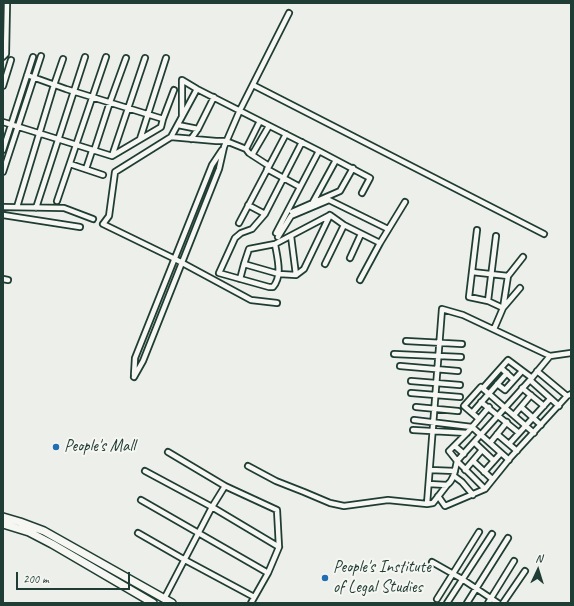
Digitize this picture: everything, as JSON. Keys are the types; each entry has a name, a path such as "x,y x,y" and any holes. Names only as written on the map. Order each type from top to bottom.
{"main road":[{"path":"3,517 44,531 172,603"},
{"path":"3,524 29,532 52,544 153,603"}],"street":[{"path":"3,57 5,56 4,43 6,6"},
{"path":"224,147 212,165 135,358 134,377 143,362 181,262 219,169 226,140 289,13"},
{"path":"3,172 41,56"},
{"path":"3,150 34,57"},
{"path":"36,208 85,57"},
{"path":"57,201 77,146 106,57"},
{"path":"86,169 126,58"},
{"path":"112,156 145,58"},
{"path":"140,139 166,58"},
{"path":"17,207 63,59"},
{"path":"3,86 11,60"},
{"path":"28,75 54,85 164,119"},
{"path":"182,118 182,80 370,178 362,193"},
{"path":"253,85 544,234"},
{"path":"197,89 171,137 115,172 109,216 103,224 181,262 251,300 277,303"},
{"path":"3,122 112,156 161,127 174,90"},
{"path":"191,139 198,129 214,97"},
{"path":"246,149 260,121"},
{"path":"178,125 198,129"},
{"path":"252,156 269,126"},
{"path":"239,223 286,134"},
{"path":"171,137 216,141 226,140 246,149 252,156 268,168 300,187"},
{"path":"275,244 279,274 273,287 219,273 235,238 241,233 252,230 265,214 302,142"},
{"path":"319,151 285,215 277,235 291,216 329,200 388,230"},
{"path":"313,202 336,160"},
{"path":"70,164 103,175"},
{"path":"212,165 219,169"},
{"path":"285,215 340,191 352,168"},
{"path":"360,280 405,202"},
{"path":"248,204 265,214"},
{"path":"3,207 64,208 93,219"},
{"path":"3,215 80,227"},
{"path":"240,279 249,249 275,244 330,215"},
{"path":"330,215 344,225 380,243"},
{"path":"244,264 279,274 296,275 304,269 330,215"},
{"path":"325,264 344,225"},
{"path":"477,230 469,297 503,308"},
{"path":"350,258 361,234"},
{"path":"291,236 296,275"},
{"path":"488,302 496,236"},
{"path":"494,329 503,308 508,276 523,257"},
{"path":"472,272 508,276"},
{"path":"503,308 520,288"},
{"path":"155,308 163,311"},
{"path":"427,504 442,309 463,315 550,356 571,353"},
{"path":"152,316 160,320"},
{"path":"406,341 462,344"},
{"path":"394,354 461,357"},
{"path":"248,466 276,481 330,503 344,506 388,500 427,504 433,503 450,483 457,461 550,356"},
{"path":"484,388 508,360 531,379 550,399 559,406"},
{"path":"400,366 458,371"},
{"path":"501,368 514,380"},
{"path":"497,384 505,390 522,371"},
{"path":"438,496 445,506 485,489 517,451 569,395 537,371"},
{"path":"472,413 507,373"},
{"path":"412,381 460,385"},
{"path":"479,419 464,406 481,386 534,433"},
{"path":"522,388 544,406"},
{"path":"411,394 460,397"},
{"path":"514,415 531,396"},
{"path":"509,444 550,399"},
{"path":"481,402 519,433"},
{"path":"416,407 458,411"},
{"path":"485,489 448,452 467,433 489,407"},
{"path":"521,407 541,425"},
{"path":"414,420 433,421 472,427 509,460"},
{"path":"490,443 507,422"},
{"path":"413,430 467,433"},
{"path":"497,434 517,451"},
{"path":"474,442 494,461"},
{"path":"455,446 464,454"},
{"path":"465,470 482,450"},
{"path":"168,452 225,486 277,510 279,547 268,573 251,603"},
{"path":"484,472 501,453"},
{"path":"473,461 492,479"},
{"path":"430,470 454,473 473,495"},
{"path":"145,471 212,507 279,547"},
{"path":"429,484 447,485"},
{"path":"164,599 212,507 225,486"},
{"path":"141,500 268,573"},
{"path":"437,599 479,532"},
{"path":"138,533 254,597"},
{"path":"447,603 492,534"},
{"path":"467,603 508,538"},
{"path":"488,603 514,561"},
{"path":"432,562 462,579 498,603"},
{"path":"504,603 525,571"}],"place":[{"name":"People's Mall","path":"56,447"},
{"name":"People's Institute of Legal Studies","path":"325,578"}]}
